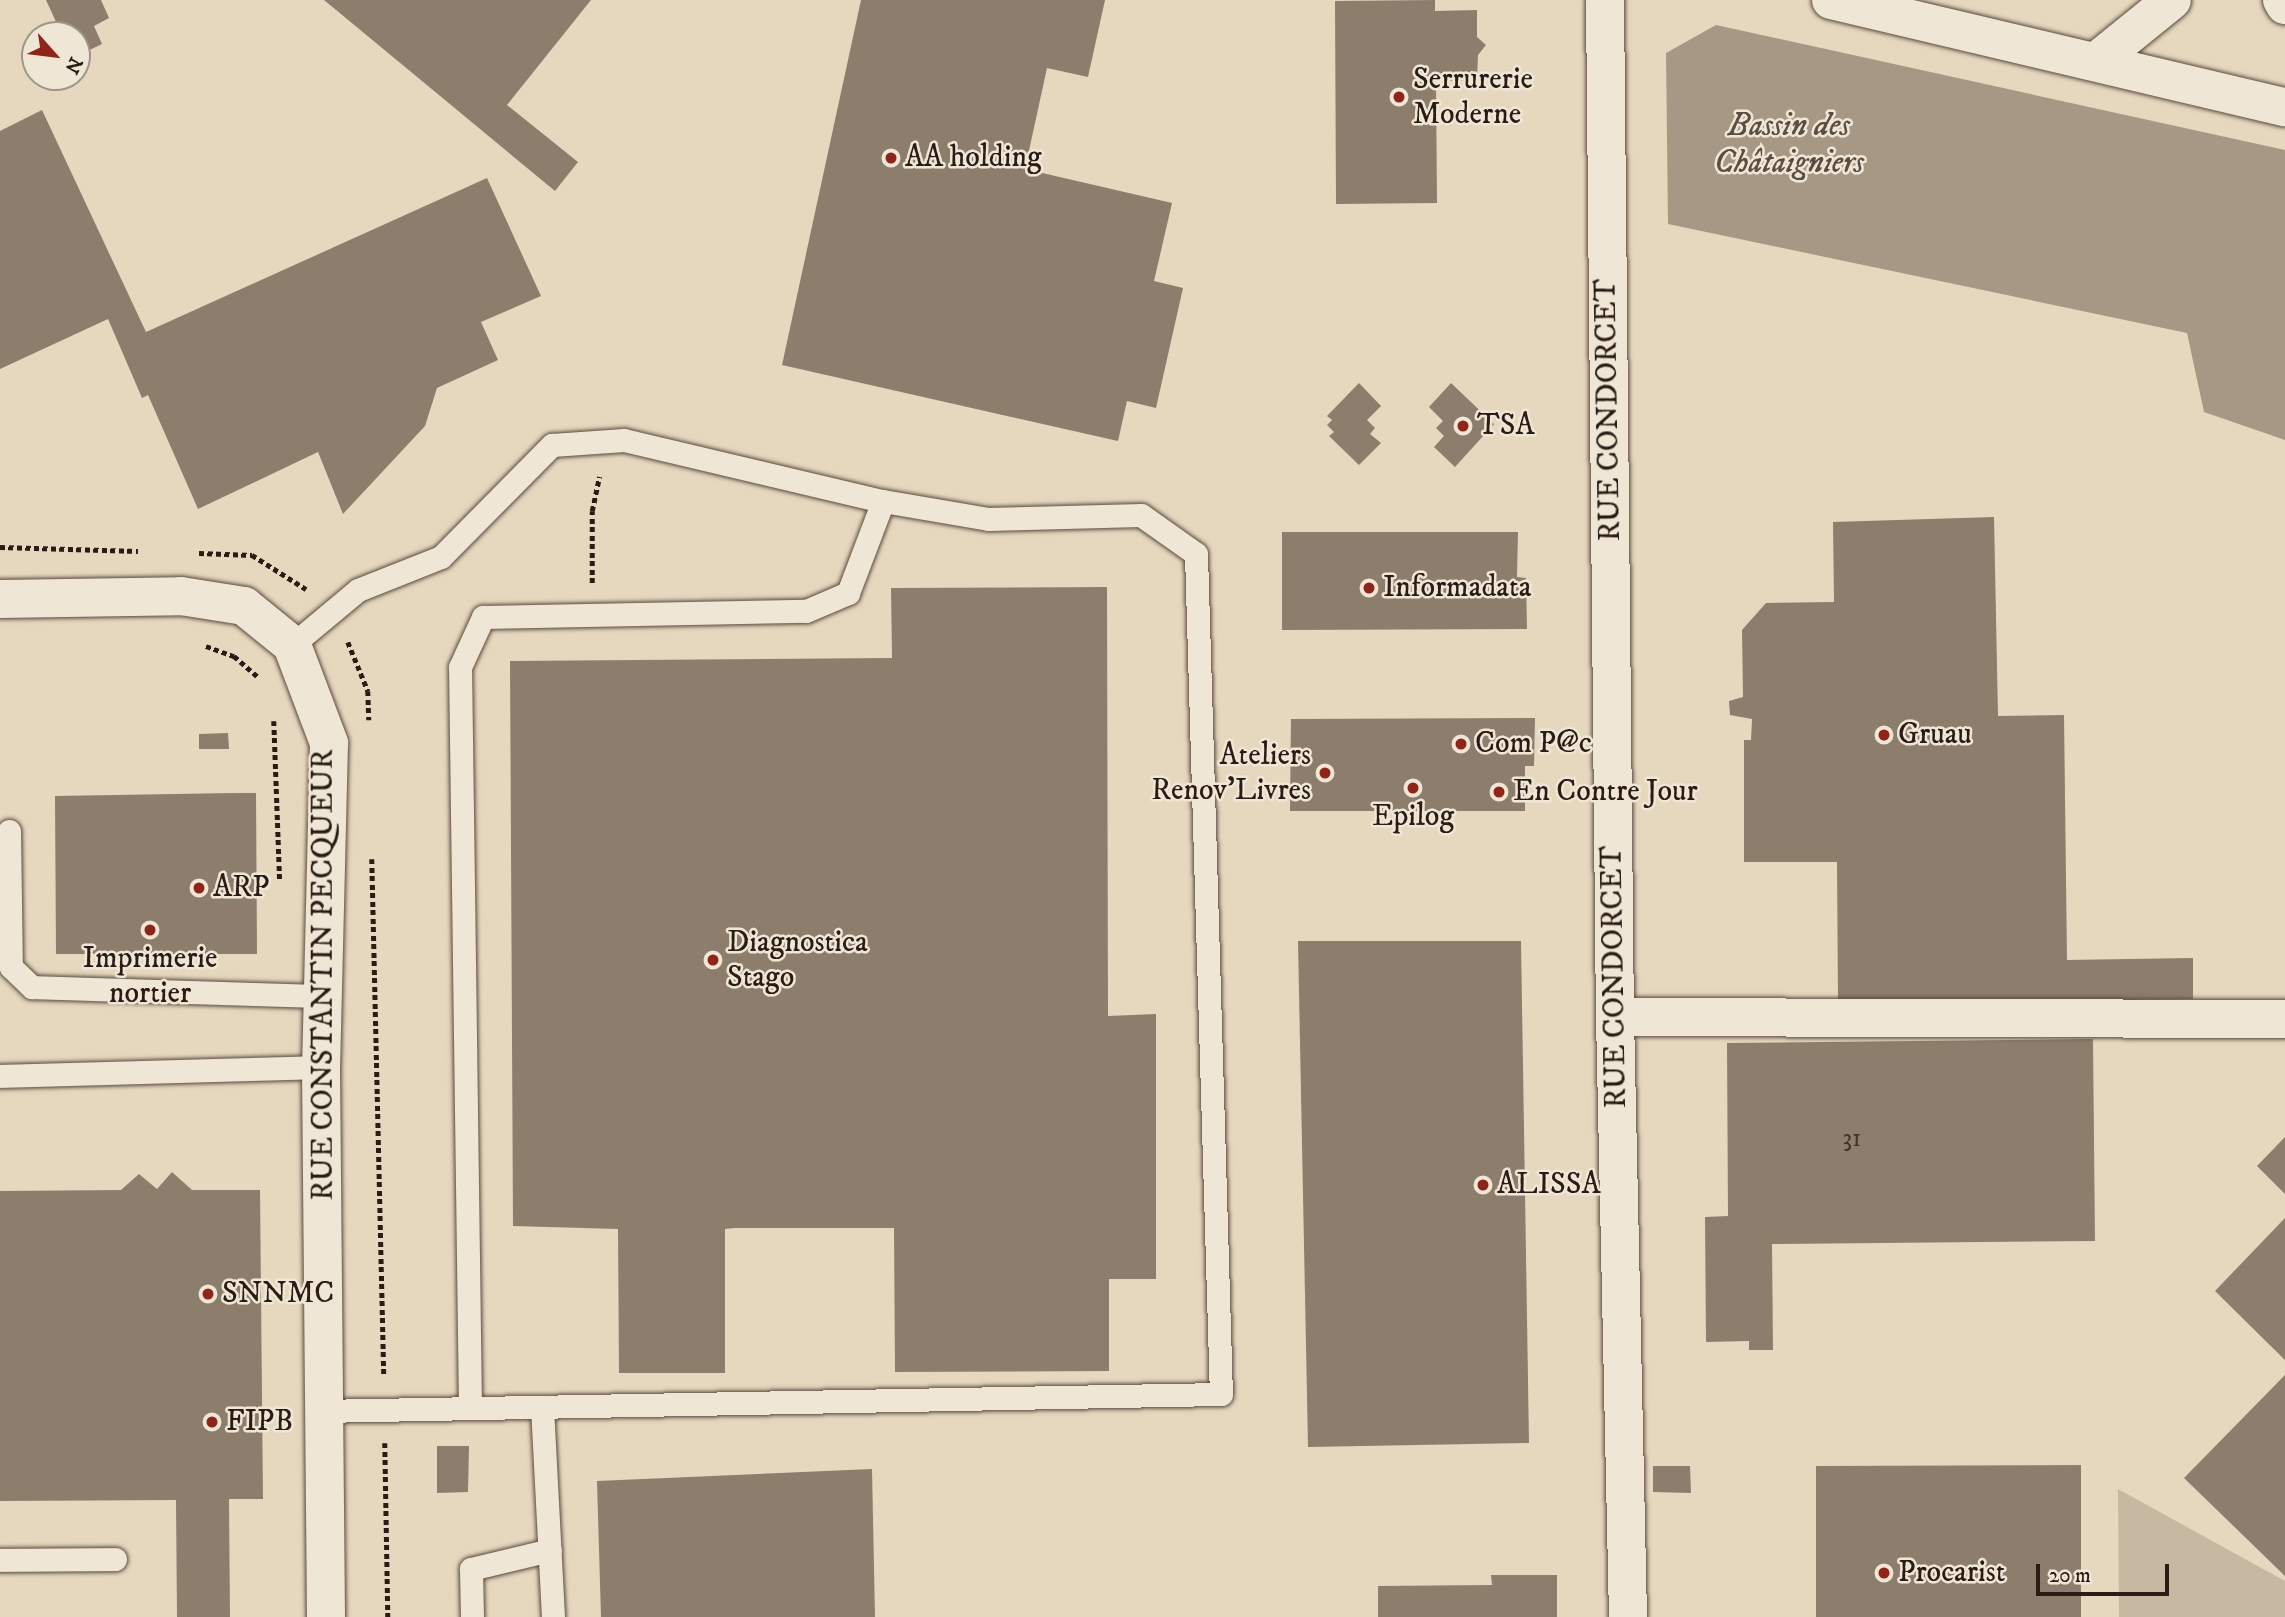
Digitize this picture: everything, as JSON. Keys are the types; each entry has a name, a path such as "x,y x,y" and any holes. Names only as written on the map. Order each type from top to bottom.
{"street":[{"name":"RUE CONDORCET","path":"1605,0 1615,1017 1628,1617"},
{"path":"1831,0 1888,6 2285,107"},
{"path":"2098,60 2172,0"},
{"path":"2282,0 2285,5"},
{"path":"0,599 194,598 244,606 292,645"},
{"name":"RUE CONSTANTIN PECQUEUR","path":"292,645 329,743 321,1067 326,1617"},
{"path":"1615,1017 2285,1019"}],"lane":[{"path":"292,645 358,590 440,557 552,445 624,440 883,501 988,519 1142,515 1196,554 1221,1394 323,1411"},
{"path":"470,1408 460,667 483,617 806,611 848,593 883,501"},
{"path":"9,831 11,967 32,987 323,996"},
{"path":"0,1076 321,1067"},
{"path":"542,1406 554,1617"},
{"path":"472,1617 471,1569 550,1550"},
{"path":"0,1560 115,1559"}],"path":[{"path":"593,615 592,511 606,441"}],"shaded area":[{"path":"2118,1489 2285,1581 2285,1617 2119,1617"}],"water":[{"name":"Bassin des Châtaigniers","path":"1716,25 2285,150 2285,440 2204,412 2187,333 1668,224 1666,53"}],"building":[{"path":"46,0 101,0 109,18 94,26 102,44 91,49 91,21 56,21"},
{"path":"324,0 591,0 507,105 578,162 555,191"},
{"path":"861,0 1105,0 1088,77 1047,68 1025,169 1172,203 1154,281 1183,288 1156,408 1127,401 1118,441 782,365"},
{"path":"1435,0 1435,11 1477,10 1477,37 1486,45 1478,55 1477,80 1436,81 1437,203 1336,204 1335,1"},
{"path":"42,110 146,332 487,178 541,296 481,322 498,360 437,388 425,426 343,514 318,452 198,509 148,395 142,398 108,319 0,369 0,131"},
{"path":"1359,383 1381,406 1367,420 1375,428 1370,434 1381,443 1359,465 1329,436 1334,432 1327,425 1332,420 1327,416"},
{"path":"1451,383 1494,424 1455,467 1434,447 1444,436 1436,428 1443,421 1429,407"},
{"path":"1994,517 1998,716 2064,715 2067,960 2193,958 2193,999 1838,1003 1837,862 1744,862 1744,740 1751,740 1752,719 1730,715 1729,701 1743,697 1742,630 1766,603 1834,602 1833,522"},
{"path":"1282,532 1518,532 1517,577 1526,578 1527,629 1282,630"},
{"path":"1107,587 1108,1016 1156,1014 1156,1279 1109,1279 1109,1371 895,1372 894,1228 734,1228 725,1229 725,1373 619,1373 618,1229 513,1226 510,661 892,658 891,588"},
{"path":"1535,718 1534,766 1525,766 1525,811 1290,811 1291,719"},
{"path":"228,733 229,749 199,749 199,734"},
{"path":"256,793 257,954 56,954 55,796"},
{"path":"1298,941 1521,941 1529,1443 1308,1447"},
{"path":"2093,1039 2095,1241 1772,1244 1773,1350 1749,1350 1749,1341 1706,1342 1705,1217 1728,1216 1727,1043"},
{"path":"2285,1137 2285,1194 2257,1166"},
{"path":"172,1172 192,1190 260,1190 263,1499 229,1499 230,1617 177,1617 176,1500 0,1501 0,1191 121,1190 139,1174 157,1189"},
{"path":"2285,1218 2285,1360 2215,1291"},
{"path":"2285,1375 2285,1576 2184,1478"},
{"path":"437,1446 469,1446 468,1492 437,1493"},
{"path":"2081,1465 2081,1617 1816,1617 1816,1466"},
{"path":"1653,1466 1690,1466 1691,1493 1653,1492"},
{"path":"872,1469 875,1617 601,1617 597,1481"},
{"path":"1491,1575 1557,1575 1557,1617 1378,1617 1378,1586 1492,1585"}],"place":[{"name":"Serrurerie Moderne","path":"1399,97"},
{"name":"AA holding","path":"891,158"},
{"name":"TSA","path":"1463,426"},
{"name":"Informadata","path":"1369,588"},
{"name":"Gruau","path":"1884,735"},
{"name":"Com P@c","path":"1461,744"},
{"name":"Ateliers Renov'Livres","path":"1325,773"},
{"name":"Epilog","path":"1413,788"},
{"name":"En Contre Jour","path":"1499,792"},
{"name":"ARP","path":"199,888"},
{"name":"Imprimerie nortier","path":"150,930"},
{"name":"Diagnostica Stago","path":"713,960"},
{"name":"ALISSA","path":"1483,1185"},
{"name":"SNNMC","path":"208,1294"},
{"name":"FIPB","path":"212,1422"},
{"name":"Procarist","path":"1884,1573"}]}
